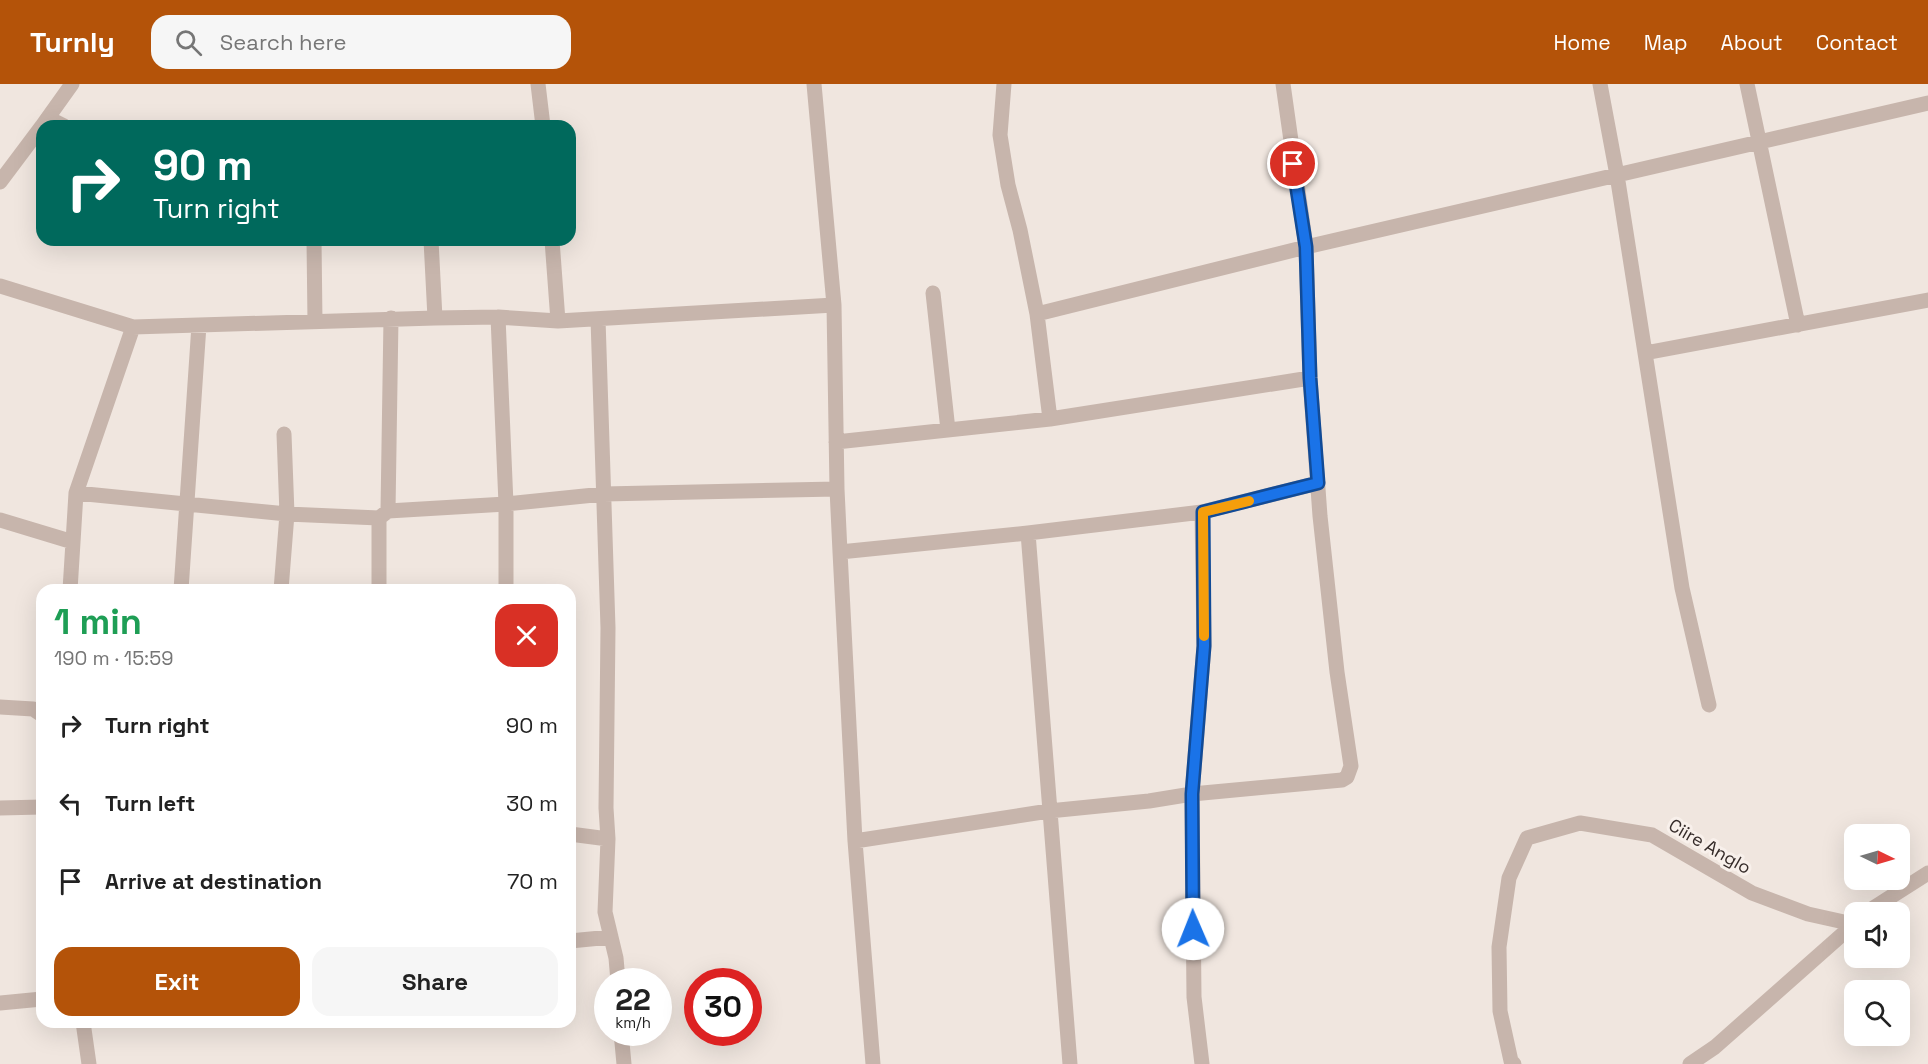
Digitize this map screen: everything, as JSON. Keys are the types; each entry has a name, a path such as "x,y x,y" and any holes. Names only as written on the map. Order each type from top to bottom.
{"street":[{"path":"46,120 72,84"},
{"path":"538,84 542,120"},
{"path":"814,84 834,305 840,552 855,842 873,1064"},
{"path":"1004,84 1000,135 1008,186 1020,230 1037,314 1050,418"},
{"path":"855,842 1049,811 1149,801 1192,794 1309,784 1342,780 1347,777 1351,766 1337,672 1318,483 1310,378 1306,247 1283,84"},
{"path":"1600,84 1617,175 1682,588 1709,705"},
{"path":"1747,84 1798,325"},
{"path":"1037,314 1306,247 1928,103"},
{"path":"0,182 36,134"},
{"path":"314,246 315,322"},
{"path":"431,246 435,318"},
{"path":"552,246 558,321"},
{"path":"0,286 133,327 391,318 498,317 558,321 834,305"},
{"path":"933,292 948,430"},
{"path":"1645,353 1928,300"},
{"path":"498,317 506,504 506,584"},
{"path":"379,584 391,318"},
{"path":"598,319 608,628 606,808 608,839 605,912 617,968"},
{"path":"180,584 199,325"},
{"path":"70,584 76,493 133,327"},
{"path":"836,442 1050,418 1310,378"},
{"path":"281,584 287,514 284,434"},
{"path":"840,552 1203,512 1318,483"},
{"path":"76,493 186,502 287,514 383,514 604,494 837,489"},
{"path":"1202,1064 1194,997 1192,794 1204,646 1203,512"},
{"path":"0,520 73,542"},
{"path":"1028,533 1070,1064"},
{"path":"0,707 36,711"},
{"path":"0,808 36,807"},
{"name":"Ciire Anglo","path":"1514,1064 1511,1061 1500,1011 1499,947 1509,878 1527,838 1580,823 1652,835 1752,893 1808,914 1844,922"},
{"path":"576,835 608,839"},
{"path":"1882,902 1928,873"},
{"name":"Ciire Anglo","path":"1690,1064 1724,1040 1844,933"},
{"path":"576,940 611,937"},
{"path":"0,1004 36,1000"},
{"path":"84,1028 89,1064"},
{"path":"622,1046 624,1064"}],"slow traffic":[{"path":"1204,636 1203,512 1249,501"}],"route":[{"path":"1193,929 1192,794 1204,646 1203,512 1318,483 1310,378 1306,247 1293,164"}]}
